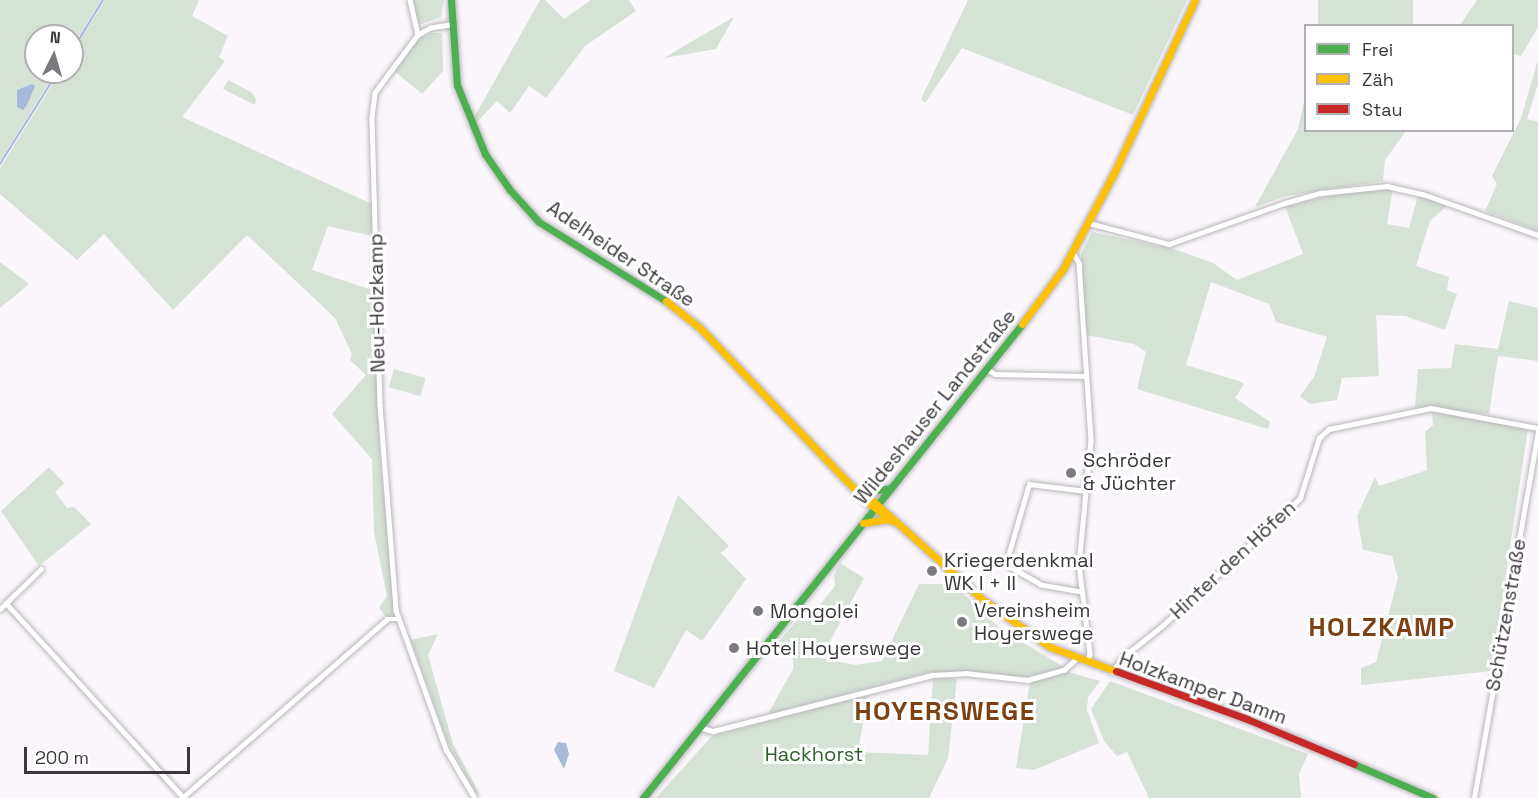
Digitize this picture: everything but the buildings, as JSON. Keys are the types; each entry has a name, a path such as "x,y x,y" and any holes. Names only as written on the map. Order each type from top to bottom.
{"main road":[{"name":"Adelheider Straße","path":"452,0 450,25 457,85 467,116 485,154 510,190 539,222 659,295 700,328 876,506"},
{"name":"Wildeshauser Landstraße","path":"643,798 987,369 1073,252 1195,0"},
{"path":"861,491 891,488"},
{"name":"Holzkamper Damm","path":"876,506 889,520 998,612 1076,659 1247,719 1432,798"},
{"path":"863,523 889,520"}],"street":[{"path":"410,0 418,35 431,28 450,25"},
{"name":"Neu-Holzkamp","path":"418,35 380,82 372,119 380,416 387,535 399,619 446,749 475,798"},
{"path":"1089,223 1169,244 1285,202 1321,193 1387,186 1423,194 1538,235"},
{"path":"1073,252 1079,263 1091,440 1079,564 1090,654 1087,664"},
{"path":"987,369 995,374 1085,376"},
{"name":"Hinter den Höfen","path":"1112,672 1123,657 1162,626 1300,498 1319,438 1329,429 1431,408 1538,430"},
{"name":"Schützenstraße","path":"1474,798 1538,430"},
{"path":"1081,592 1041,585 1011,568 1008,556 1029,484 1086,491"},
{"path":"0,609 41,569"},
{"path":"6,603 183,798 387,619 399,619"},
{"path":"699,727 713,731 932,675 965,673 1028,680 1064,670 1076,659"}],"green space":[{"path":"0,0 101,0 84,28 84,24 24,24 24,84 48,84 0,161"},
{"path":"105,0 199,0 192,16 228,36 219,57 225,61 182,117 372,204 372,236 328,226 312,270 375,291 380,457 395,614 386,617 379,608 387,596 374,532 372,459 332,414 366,375 350,360 352,354 335,318 247,235 173,310 104,234 77,260 0,194 0,168 52,84 84,84 84,34"},
{"path":"413,0 444,0 441,17 419,25"},
{"path":"540,0 545,0 564,19 591,0 629,0 636,11 585,46 546,98 529,86 510,113 497,101 474,125 472,121"},
{"path":"968,0 1187,0 1133,115 962,48 925,103 921,99"},
{"path":"1318,0 1413,0 1413,24 1318,24"},
{"path":"1477,0 1538,0 1538,27 1521,56 1514,54 1514,24 1461,24"},
{"path":"734,17 716,49 664,58 694,40"},
{"path":"432,33 442,33 443,71 422,94 393,70 421,37"},
{"path":"1538,60 1538,84 1527,119 1538,122 1538,231 1485,211 1497,184 1492,176 1521,118"},
{"path":"228,80 251,92 256,99 255,105 223,89"},
{"path":"1304,102 1304,132 1405,132 1385,160 1383,181 1286,196 1255,207 1298,129"},
{"path":"1393,188 1387,224 1409,228 1418,196 1447,206 1430,221 1416,266 1449,277 1447,290 1457,294 1445,330 1405,316 1376,315 1379,376 1342,378 1337,400 1310,404 1300,396 1314,377 1327,337 1276,322 1269,304 1211,282 1186,365 1244,384 1235,398 1270,422 1268,429 1137,389 1146,352 1134,344 1086,335 1081,254 1092,232 1174,249 1213,263 1237,280 1303,254 1285,206 1355,190"},
{"path":"0,262 29,284 0,308"},
{"path":"1509,301 1538,308 1538,361 1498,356 1489,414 1415,407 1418,369 1451,368 1455,344 1498,349"},
{"path":"394,369 426,378 420,396 389,387"},
{"path":"1432,412 1528,429 1491,671 1361,685 1361,668 1376,662 1398,578 1392,556 1363,550 1357,516 1375,477 1379,486 1427,470 1425,432 1433,425"},
{"path":"49,467 64,483 55,492 67,508 74,507 91,524 39,566 1,511"},
{"path":"678,495 729,546 721,553 746,579 702,641 686,630 654,688 614,671"},
{"path":"840,563 864,578 821,658 855,665 882,661 919,584 953,584 1002,630 1064,667 1028,677 931,672 768,714 793,669 793,660 777,644 804,612 812,615 835,586 834,575"},
{"path":"438,634 428,655 453,744 479,793 476,794 447,741 411,640"},
{"path":"1068,672 1100,681 1088,697 1087,710 1099,743 1034,770 1016,768 1030,682"},
{"name":"Hackhorst","path":"933,677 957,679 948,758 929,798 656,798 712,736 868,695 858,752 928,755"},
{"path":"1110,681 1308,754 1299,774 1301,798 1149,798 1127,752 1117,756 1104,741 1091,709"}],"water":[{"path":"32,84 35,86 23,110 17,107 17,90"},
{"path":"558,742 566,743 569,754 564,769 554,750"}],"waterway":[{"path":"84,31 103,0"},
{"path":"0,164 50,84"}],"traffic: fast":[{"path":"451,0 457,85 485,154 510,190 539,222 666,301"},
{"path":"643,798 1022,324"},
{"path":"864,492 891,488"},
{"path":"1354,764 1433,798"}],"traffic: slow":[{"path":"1022,324 1063,269 1114,173 1195,0"},
{"path":"666,301 700,328 865,500 892,521"},
{"path":"862,491 982,599 1050,647 1116,671"},
{"path":"863,523 887,519"}],"traffic: jam":[{"path":"1116,671 1247,719 1354,764"}],"place":[{"name":"Schröder & Jüchter","path":"1071,473"},
{"name":"Kriegerdenkmal WK I + II","path":"932,571"},
{"name":"Mongolei","path":"758,611"},
{"name":"Vereinsheim Hoyerswege","path":"962,622"},
{"name":"Hotel Hoyerswege","path":"734,648"}],"district":[{"name":"HOLZKAMP","path":"1382,628"},
{"name":"HOYERSWEGE","path":"945,712"}]}
